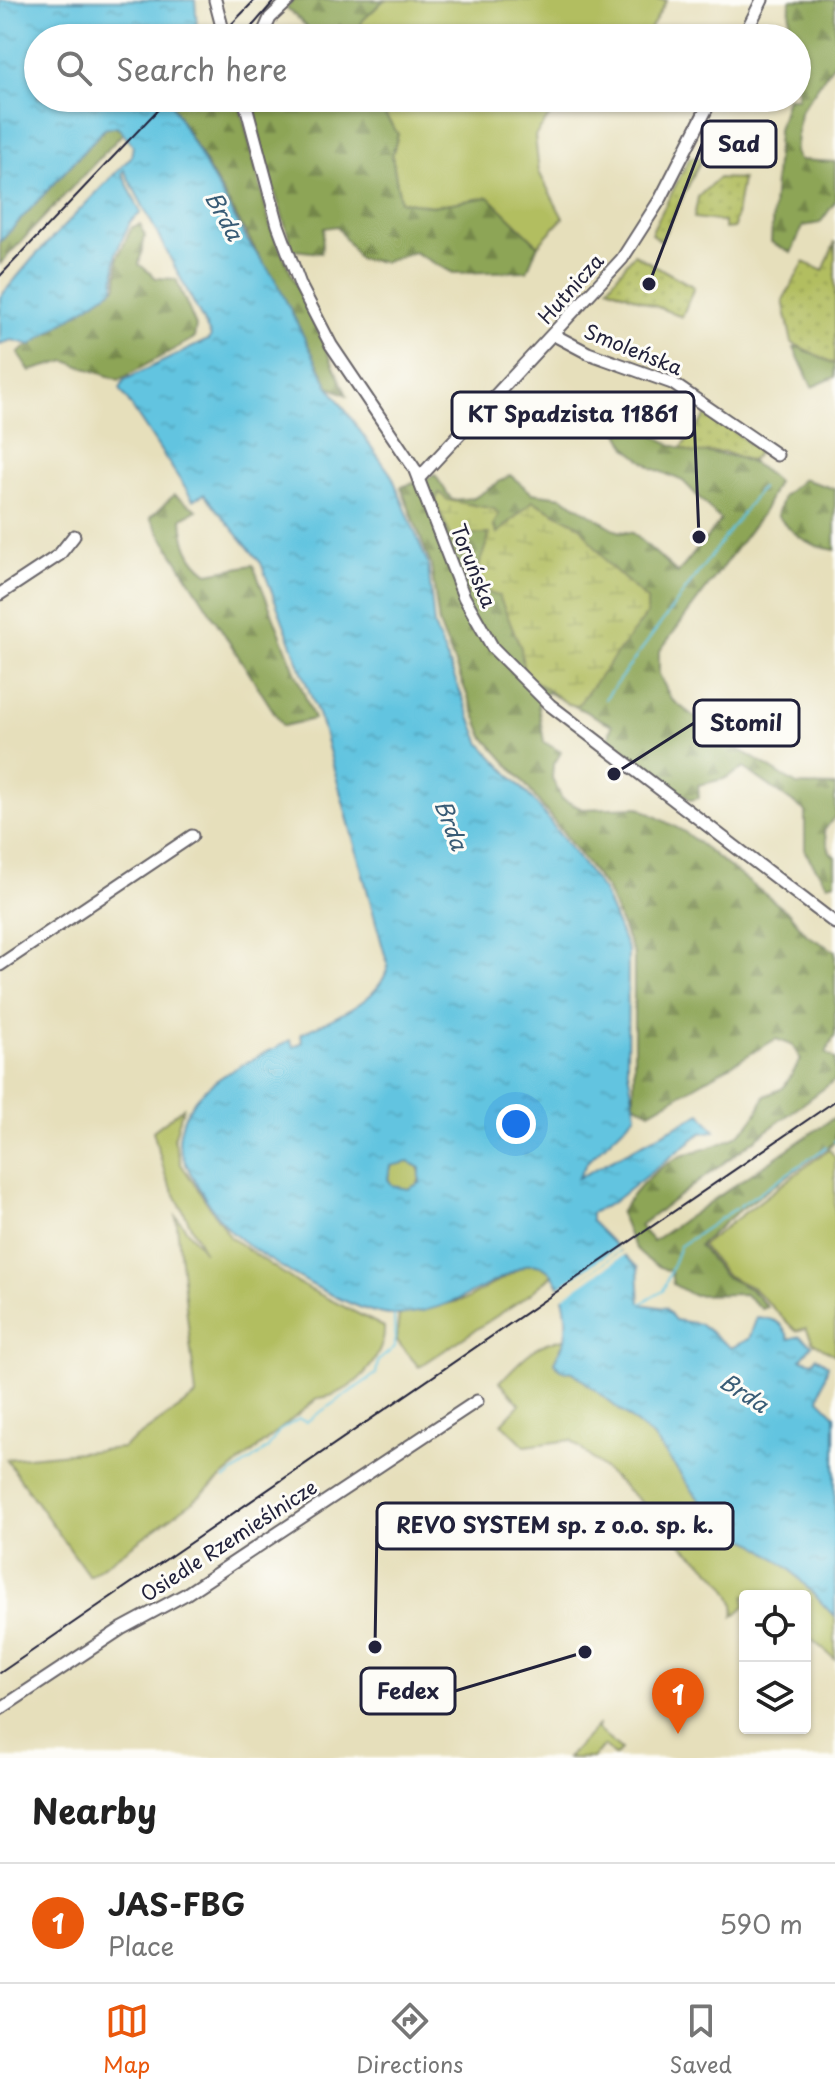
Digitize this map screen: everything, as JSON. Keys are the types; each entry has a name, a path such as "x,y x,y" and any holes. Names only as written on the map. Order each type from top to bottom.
{"street":[{"path":"215,0 221,24"},
{"path":"267,24 289,0"},
{"path":"750,24 762,0"},
{"name":"Toruńska","path":"248,112 278,225 306,297 331,345 392,431 419,478 471,613 509,668 550,705 835,923"},
{"name":"Hutnicza","path":"419,478 604,281 638,237 705,112"},
{"name":"Smoleńska","path":"554,335 588,353 672,383 777,455"},
{"path":"0,594 63,552 74,536"},
{"path":"0,965 192,836"},
{"name":"Osiedle Rzemieślnicze","path":"0,1709 121,1629 186,1594 477,1401"}],"green space":[{"path":"294,0 384,0 361,24 304,24 286,7"},
{"path":"384,0 667,0 653,24 361,24"},
{"path":"790,0 835,0 835,62 811,96 811,24 789,24"},
{"path":"176,112 242,112 271,229 347,395 329,387 273,280"},
{"path":"255,112 383,112 398,134 392,156 400,201 432,206 489,197 538,245 527,271 453,273 414,252 384,262 359,259 337,226 324,228 321,253 293,250 264,157"},
{"path":"383,112 553,112 535,136 539,172 563,218 538,245 489,198 432,206 400,201 392,156 398,134"},
{"path":"783,112 800,112 795,152 799,160 835,162 835,202 820,223 803,226 791,253 771,242 778,130"},
{"path":"112,125 124,132 0,264 0,242 104,129"},
{"path":"690,157 702,158 661,241 651,233"},
{"path":"718,178 742,179 734,228 724,229 724,222 694,218 698,197"},
{"path":"140,225 145,236 139,264 156,278 176,279 196,326 194,338 119,380 66,361 30,371 18,353 117,286 118,257 132,227"},
{"path":"835,242 835,364 792,343 783,300 804,262 823,271"},
{"path":"634,254 694,287 682,317 608,287"},
{"path":"794,348 835,364 835,377 812,387"},
{"path":"612,392 650,432 672,445 745,460 777,482 762,514 659,652 659,674 671,699 726,741 797,785 835,786 835,816 824,831 830,852 835,857 835,882 827,884 805,852 805,811 744,768 724,779 698,785 699,798 691,800 608,740 612,725 547,692 538,705 544,742 561,752 553,766 552,778 562,799 582,809 638,807 683,831 789,913 807,935 835,951 835,1035 826,1053 835,1059 835,1080 639,1226 653,1241 835,1117 835,1142 737,1212 699,1245 724,1276 752,1290 767,1307 762,1309 745,1294 692,1295 673,1284 671,1272 649,1261 637,1250 620,1213 641,1186 669,1162 727,1141 745,1129 765,1096 783,1088 801,1060 792,1045 776,1039 650,1112 634,1103 634,955 607,890 521,779 484,737 439,624 431,565 401,487 435,475 452,500 474,498 510,475 532,493 562,497 618,531 633,533 678,573 721,520 683,481 652,468 627,448 605,405"},
{"path":"708,413 760,451 751,461 724,452 693,453 681,448"},
{"path":"803,479 835,489 835,550 803,539 777,515 783,496"},
{"path":"439,493 448,500 494,509 499,514 493,526 497,534 533,501 580,526 608,564 647,600 647,614 577,706 568,704 530,678 523,669 521,648 499,596 487,592 478,578 489,534 471,534 467,553 460,558 435,501"},
{"path":"174,495 197,510 182,518 188,549 201,568 208,573 253,565 314,719 283,726 150,518"},
{"path":"183,1108 174,1139 181,1164 231,1238 299,1284 384,1327 383,1339 372,1363 353,1384 330,1396 318,1398 191,1503 89,1576 6,1459 122,1448 196,1396 176,1216 204,1252 166,1177 153,1131"},
{"path":"829,1149 835,1157 835,1355 813,1342 806,1328 796,1331 753,1288 726,1275 702,1245"},
{"path":"404,1159 415,1164 420,1175 415,1186 404,1191 393,1186 388,1175 393,1164"},
{"path":"537,1263 553,1274 530,1294 419,1367 396,1340 399,1315 467,1299 526,1265"},
{"path":"565,1339 554,1362 561,1370 573,1372 654,1438 720,1528 756,1544 790,1569 810,1590 739,1590 739,1611 734,1616 734,1604 729,1592 710,1568 664,1530 667,1525 571,1440 525,1446 502,1423 520,1404 500,1382 521,1360 555,1340"},
{"path":"811,1591 835,1617 835,1659 811,1639"},
{"path":"599,1724 597,1729 621,1750 615,1756 604,1746 592,1758 567,1758"}],"water":[{"name":"Brda","path":"0,0 195,0 197,24 24,24 24,112 176,112 247,240 275,279 329,387 392,476 428,564 434,626 481,744 534,801 603,891 628,951 627,1065 636,1115 588,1161 578,1178 701,1113 715,1131 701,1133 612,1203 591,1213 591,1221 638,1268 640,1304 666,1308 675,1320 700,1324 731,1348 749,1339 757,1317 773,1320 781,1325 789,1339 800,1336 812,1345 801,1359 813,1362 816,1357 828,1365 819,1399 835,1415 835,1617 790,1569 756,1544 720,1528 654,1438 573,1372 561,1370 554,1362 565,1339 566,1315 560,1290 548,1270 538,1265 526,1265 464,1297 416,1313 397,1315 360,1307 313,1286 235,1235 201,1192 186,1164 179,1142 180,1133 184,1118 203,1092 230,1072 290,1040 294,1047 302,1042 301,1034 365,1000 383,979 388,966 322,725 261,563 204,494 193,500 120,389 124,380 211,336 124,170 122,173 141,213 130,222 116,253 114,288 31,345 12,340 0,344 0,297 33,258 131,157 133,146 117,126 104,129 0,242","holes":["409,1162 420,1168 420,1183 408,1189 393,1186 388,1179 390,1166"]}],"pier":[{"path":"619,1246 622,1249 575,1283 623,1250 626,1254 557,1301 555,1290"}],"waterway":[{"path":"605,699 761,488"},
{"path":"640,1304 663,1291 680,1246 827,1147"},
{"path":"225,1479 268,1448 279,1431 299,1419 306,1422 376,1374 378,1361 395,1347 394,1316"}],"railway":[{"path":"232,24 255,0"},
{"path":"254,24 275,0"},
{"path":"0,276 156,112"},
{"path":"0,1673 835,1101"}],"place":[{"name":"Sad","path":"649,284"},
{"name":"KT Spadzista 11861","path":"699,537"},
{"name":"Stomil","path":"614,774"},
{"name":"REVO SYSTEM sp. z o.o. sp. k.","path":"375,1647"},
{"name":"Fedex","path":"585,1652"},
{"name":"JAS-FBG","path":"678,1734"}]}
